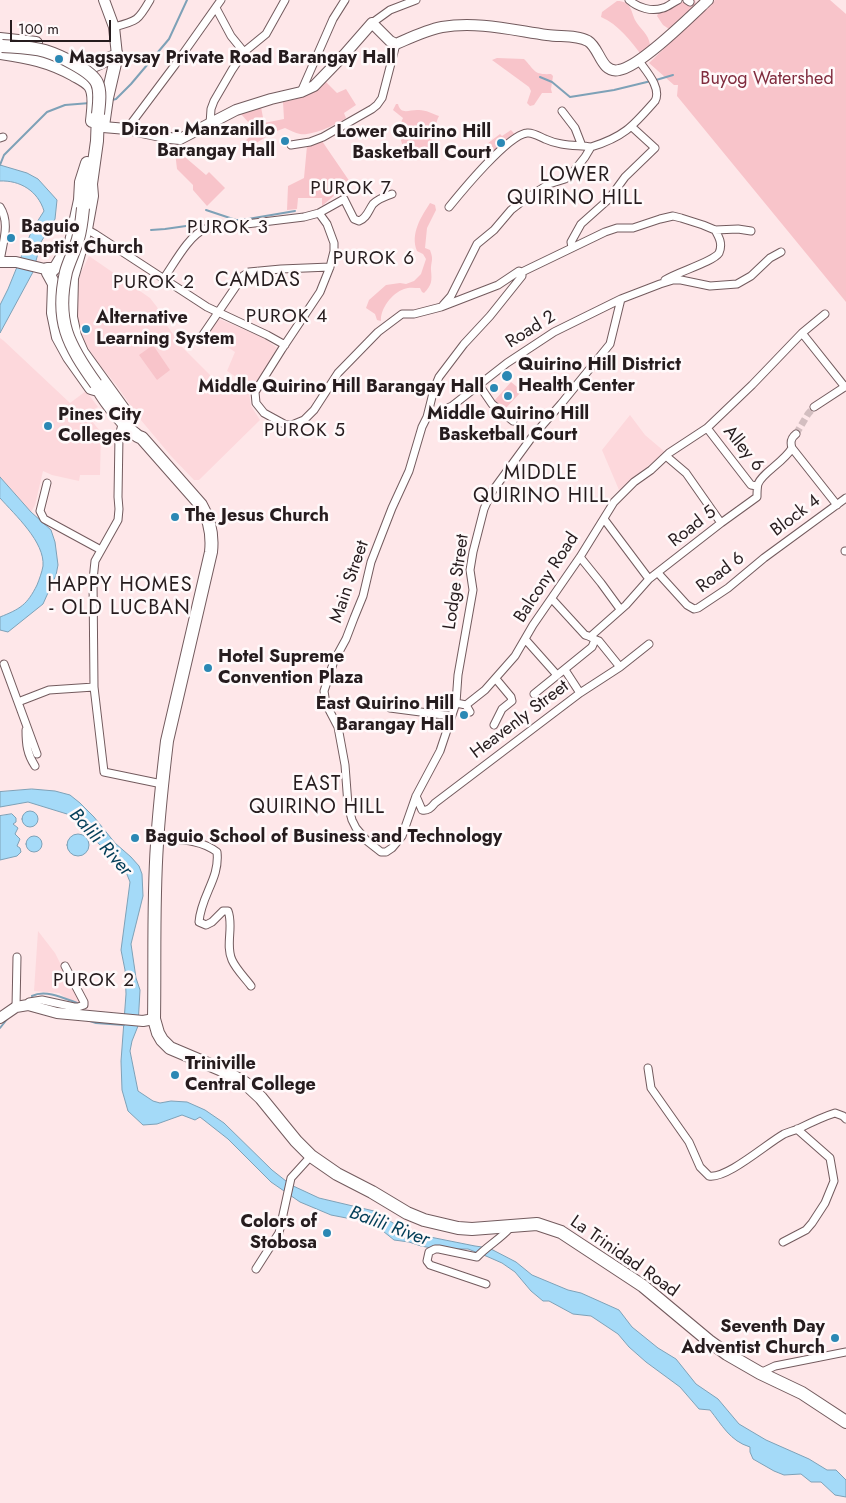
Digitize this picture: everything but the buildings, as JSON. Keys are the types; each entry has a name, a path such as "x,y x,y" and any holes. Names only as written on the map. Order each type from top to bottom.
{"highway":[{"path":"1,46 42,44 85,68 113,65"},
{"path":"1,46 49,63 84,81 90,87 99,117 99,184 90,188"},
{"path":"1,46 44,50 59,56 86,72 95,80 98,86 97,142 86,230 77,264 56,277"},
{"path":"84,81 113,65"},
{"path":"93,95 113,65"},
{"path":"113,65 107,98 99,117 81,182 80,200 71,242 53,269 70,308 72,327 82,352 140,431 142,438"},
{"path":"87,162 90,188 83,208 79,238 67,271 62,305 67,336 77,357 123,421 136,435 142,438 201,505 208,518 212,533 211,552 167,741 157,838 154,1019"},
{"path":"60,260 61,267 66,270 77,264"},
{"path":"56,277 54,313 58,336 69,357 91,388 97,387"},
{"name":"La Trinidad Road","path":"154,1019 158,1033 170,1048 222,1070 245,1083 261,1098 296,1141 311,1156 337,1174 407,1213 424,1220 465,1229 537,1224 561,1232 643,1286 721,1350 760,1373 802,1393 846,1422"}],"street":[{"path":"104,0 114,27 113,65"},
{"path":"114,27 134,22 150,0"},
{"path":"127,129 221,0"},
{"path":"210,124 214,101 244,52 266,34 285,0"},
{"path":"302,92 333,19 345,0"},
{"path":"99,117 127,129 170,138 180,138 236,110 252,104 302,92 314,86 372,23 390,10 416,0"},
{"path":"632,1 635,5 646,9 656,9 664,8 678,0"},
{"path":"372,23 390,41 396,44 440,27 466,25 497,26 580,38 589,42 604,65 609,69 620,70 639,60 708,0"},
{"path":"216,8 231,36 244,52"},
{"path":"291,145 310,142 323,137 377,105 382,98 396,44"},
{"path":"449,207 492,158 511,142 526,133 532,133 546,140 567,146 591,147 606,142 632,127 655,102 657,97 656,87 639,60"},
{"path":"562,111 575,128 582,146"},
{"path":"572,248 571,242 581,224 609,199 625,177 654,148 632,127"},
{"path":"441,307 451,296 477,244 494,230 511,210 524,200 550,184 570,176 585,158 591,147"},
{"path":"164,278 199,231 304,217 320,213 344,198 354,219 359,221 364,219 373,204 379,199 392,194"},
{"path":"0,207 6,224 0,262 16,262 56,277"},
{"path":"320,213 327,224 334,243 330,267 320,292 258,385 254,397 264,413 286,425 292,425 304,420 314,410 338,373 362,347 392,320 402,314 414,314 441,307 498,285 519,271 522,272 597,235 617,228 633,228 673,216 715,230 738,229 751,231"},
{"path":"86,230 218,312 284,345"},
{"path":"660,284 681,271 715,256 720,248 721,241 715,230"},
{"path":"660,284 681,280 710,286 737,284 751,276 770,258 781,252"},
{"path":"200,339 243,276 249,272 280,268 330,267"},
{"name":"Main Street","path":"416,796 402,836 386,852 379,850 361,834 352,820 348,805 345,765 338,727 326,704 324,691 334,661 363,596 372,562 392,508 409,471 439,377 464,344 490,316 522,276 522,272"},
{"name":"Road 2","path":"427,417 452,406 518,355 554,332 621,299 660,284"},
{"name":"Lodge Street","path":"456,703 458,675 473,590 470,570 487,501 532,436 610,344 621,299"},
{"name":"Balcony Road","path":"466,705 486,690 515,656 614,502 634,482 666,456 707,428 802,333 825,314"},
{"path":"802,333 846,387 814,408"},
{"path":"480,385 492,404 513,421"},
{"path":"123,421 119,436 118,520 95,561 93,580 94,687 104,772 162,784"},
{"name":"Alley 6","path":"707,428 751,485 757,486"},
{"path":"796,434 792,438 792,448 837,505"},
{"path":"757,486 761,478 787,457 792,448"},
{"path":"666,456 686,473 721,523"},
{"path":"47,483 40,511 44,518 101,550"},
{"name":"Road 5","path":"534,694 592,648 593,638 650,580 721,523 757,497 757,486"},
{"name":"Block 4","path":"764,558 846,498"},
{"path":"604,519 650,580"},
{"path":"580,557 602,583 620,609"},
{"name":"Road 6","path":"658,573 694,609 728,588 764,558"},
{"path":"552,599 585,635 599,642 620,667"},
{"path":"525,639 557,676"},
{"name":"Heavenly Street","path":"416,796 422,810 426,811 431,808 435,803 580,693 620,667 649,644"},
{"path":"4,664 37,754"},
{"path":"565,670 580,693"},
{"path":"494,725 502,709 512,701 511,697 496,679"},
{"path":"18,702 49,690 94,687"},
{"path":"416,796 440,751 456,703 466,705 470,712"},
{"path":"390,708 451,716"},
{"path":"26,727 28,757 34,766"},
{"path":"157,838 200,842 217,852 218,863 215,876 202,903 200,922 206,925 223,911 228,911 231,918 231,959 251,986"},
{"path":"16,1007 17,957"},
{"path":"28,1006 30,1002 42,1000 74,1006 82,1006 84,1004 65,966"},
{"path":"0,1018 16,1007 28,1006 57,1013 140,1020 154,1019"},
{"path":"648,1068 650,1086 654,1094 689,1142 700,1167 709,1176 716,1176 734,1168 786,1133 833,1114 843,1116 846,1119"},
{"path":"783,1242 806,1230 825,1203 834,1181 830,1158 797,1130"},
{"path":"256,1269 280,1233 291,1178 311,1156"},
{"path":"486,1284 436,1268 427,1261 429,1252 434,1249 474,1257 507,1232 509,1226"},
{"path":"760,1373 775,1366 846,1352"}],"shaded area":[{"path":"89,256 150,298 183,348 212,377 226,388 234,386 249,393 251,406 260,420 199,480 194,480 140,419 82,339 78,328 76,294 80,275"},
{"path":"217,318 264,338 277,348 253,388 227,371 235,352 223,344 210,330"},
{"name":"Pines City Colleges","path":"0,338 70,403 86,391 98,407 83,414 82,417 90,419 101,432 100,475 80,475 79,481 43,471 35,505 31,512 0,477"},
{"path":"630,415 645,435 665,452 619,490 602,450"},
{"path":"38,931 55,953 80,1003 74,1004 59,993 34,991"}],"green space":[{"path":"687,0 695,0 696,4 672,31 663,25 657,16 658,14"},
{"name":"Buyog Watershed","path":"715,0 830,0 846,14 846,302 677,96 678,85 674,85 649,63"},
{"path":"617,1 622,1 628,5 635,20 648,38 650,45 642,56 619,29 601,17 602,12"},
{"path":"497,58 524,59 537,73 551,74 553,76 552,93 542,93 534,105 530,106 527,103 531,91 529,87 492,60"},
{"path":"326,82 337,93 346,89 356,105 344,113 346,118 317,132 300,134 285,128 274,132 253,145 244,142 256,131 241,114 261,107 264,123 284,119 283,102 306,95"},
{"path":"396,104 404,111 422,110 439,116 432,140 420,158 408,156 402,144 398,129 403,118 393,110"},
{"name":"Lower Quirino Hill Basketball Court","path":"511,130 519,139 494,160 483,147 500,134 502,136"},
{"path":"322,141 350,182 322,206 322,198 298,198 297,209 287,210 288,186 304,178 307,146"},
{"path":"174,143 177,143 179,152 206,175 209,172 225,188 207,206 193,190 193,185 177,169"},
{"path":"430,203 435,205 436,210 427,228 425,248 430,250 432,256 429,288 424,293 420,288 408,288 395,294 382,312 381,321 377,320 375,314 366,308 369,300 386,285 406,284 414,281 421,274 426,259 423,254 417,251 415,238 420,220"},
{"path":"153,345 170,370 157,380 139,355"},
{"name":"Middle Quirino Hill Basketball Court","path":"511,382 522,391 504,410 494,401"}],"water":[{"path":"0,165 27,173 38,179 57,200 55,219 41,242 33,272 0,333 0,305 32,230 44,211 33,192 14,182 0,181"},
{"path":"0,477 31,512 51,530 55,542 58,565 56,575 43,604 8,632 0,630 0,617 18,609 26,602 37,585 43,566 42,557 34,538 0,498"},
{"name":"Balili River","path":"32,789 55,791 70,795 94,817 115,843 131,857 139,866 142,874 143,896 131,944 136,978 140,990 138,1026 130,1051 138,1091 153,1101 160,1103 171,1101 187,1102 205,1110 224,1123 272,1170 291,1185 319,1198 374,1211 401,1228 415,1234 489,1248 516,1262 532,1275 568,1290 581,1293 619,1310 632,1327 658,1348 676,1359 696,1384 718,1399 739,1424 766,1440 809,1459 827,1470 836,1470 846,1480 846,1497 835,1495 821,1482 811,1482 801,1474 784,1475 753,1459 750,1447 732,1437 710,1410 699,1409 680,1387 646,1362 618,1334 591,1316 573,1314 549,1301 543,1301 531,1291 515,1272 502,1263 468,1249 437,1249 394,1240 378,1227 367,1222 331,1215 300,1202 271,1182 228,1139 200,1117 195,1120 182,1115 157,1124 143,1125 128,1111 122,1090 121,1061 126,994 125,970 121,950 130,882 126,872 115,859 67,814 28,802 0,807 0,792"},
{"path":"30,811 38,819 30,827 22,819"},
{"path":"12,814 16,818 16,822 13,824 18,828 15,834 20,839 17,846 21,852 17,856 0,860 0,816"},
{"path":"78,834 86,837 89,845 86,853 78,856 70,853 67,845 70,837"},
{"path":"34,836 42,844 34,852 26,844"}],"waterway":[{"path":"112,100 116,99 131,84 169,39 187,0"},
{"path":"656,80 673,75"},
{"path":"540,77 552,82 570,97 614,90 651,81"},
{"path":"0,165 4,155 47,112 65,105 90,103"},
{"path":"206,210 236,220 295,211"},
{"path":"151,230 193,225"},
{"path":"32,996 43,993 55,995 78,1005"},
{"path":"0,1028 8,1018"},
{"path":"87,1020 96,1023 124,1025"}],"tunnel":[{"path":"796,434 814,407"}],"place":[{"name":"Magsaysay Private Road Barangay Hall","path":"59,59"},
{"name":"Dizon - Manzanillo Barangay Hall","path":"285,141"},
{"name":"Lower Quirino Hill Basketball Court","path":"501,143"},
{"name":"Baguio Baptist Church","path":"11,238"},
{"name":"Alternative Learning System","path":"86,329"},
{"name":"Quirino Hill District Health Center","path":"507,376"},
{"name":"Middle Quirino Hill Barangay Hall","path":"494,388"},
{"name":"Middle Quirino Hill Basketball Court","path":"508,396"},
{"name":"Pines City Colleges","path":"48,426"},
{"name":"The Jesus Church","path":"175,517"},
{"name":"Hotel Supreme Convention Plaza","path":"208,668"},
{"name":"East Quirino Hill Barangay Hall","path":"464,715"},
{"name":"Baguio School of Business and Technology","path":"135,838"},
{"name":"Triniville Central College","path":"175,1075"},
{"name":"Colors of Stobosa","path":"327,1233"},
{"name":"Seventh Day Adventist Church","path":"835,1338"}],"district":[{"name":"LOWER QUIRINO HILL","path":"575,188"},
{"name":"PUROK 7","path":"351,189"},
{"name":"PUROK 3","path":"228,228"},
{"name":"PUROK 6","path":"374,259"},
{"name":"CAMDAS","path":"258,281"},
{"name":"PUROK 2","path":"154,283"},
{"name":"PUROK 4","path":"287,317"},
{"name":"PUROK 5","path":"305,431"},
{"name":"MIDDLE QUIRINO HILL","path":"541,486"},
{"name":"HAPPY HOMES - OLD LUCBAN","path":"120,598"},
{"name":"EAST QUIRINO HILL","path":"317,796"},
{"name":"PUROK 2","path":"94,981"}]}
